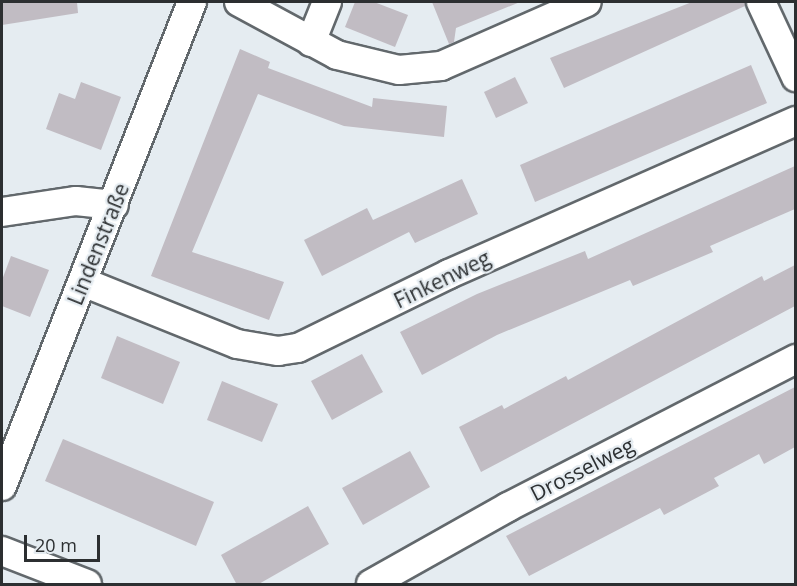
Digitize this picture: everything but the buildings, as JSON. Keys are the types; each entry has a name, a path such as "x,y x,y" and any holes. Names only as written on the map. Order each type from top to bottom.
{"street":[{"name":"Lindenstraße","path":"3,478 114,205 192,2"},
{"path":"239,2 311,42 378,68 441,66 587,2"},
{"path":"311,42 327,2"},
{"path":"761,2 795,77"},
{"name":"Finkenweg","path":"83,282 237,345 278,351 298,348 449,274 795,121"},
{"path":"2,212 76,201 114,205"},
{"name":"Drosselweg","path":"371,585 508,507 795,358"},
{"path":"2,551 87,585"}]}
